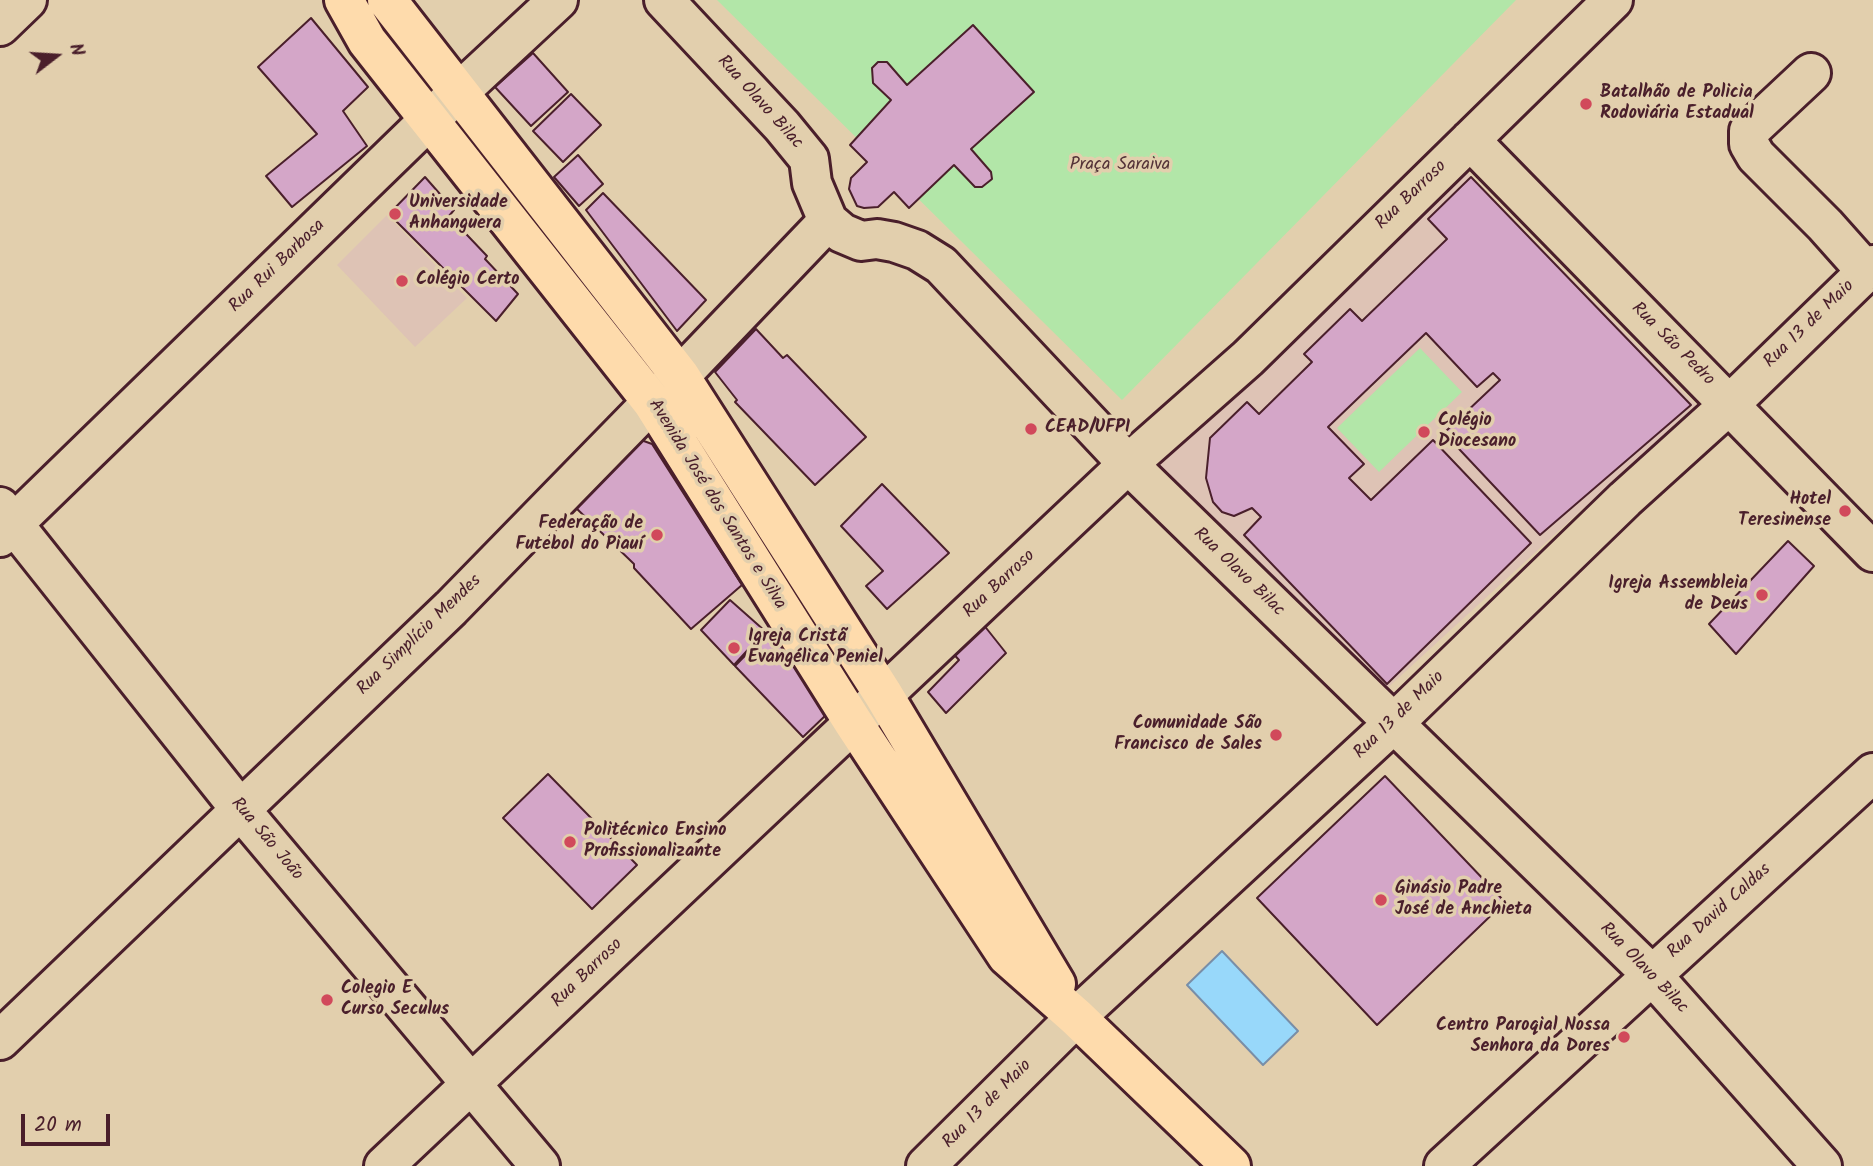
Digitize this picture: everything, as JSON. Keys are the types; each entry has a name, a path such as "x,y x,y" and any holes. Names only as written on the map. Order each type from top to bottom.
{"main road":[{"name":"Avenida José dos Santos e Silva","path":"344,0 367,41 652,402 853,722 1007,956 1076,1017 1231,1166"},
{"name":"Avenida José dos Santos e Silva","path":"387,0 680,376 883,694 1076,1017"}],"street":[{"path":"0,26 27,0"},
{"name":"Rua Rui Barbosa","path":"5,522 558,0"},
{"name":"Rua Olavo Bilac","path":"664,0 782,125 808,159 812,183 828,221 842,233 861,241 877,239 894,242 917,250 942,265 1128,464 1652,975 1822,1166"},
{"name":"Rua Barroso","path":"384,1166 1128,464 1248,358 1613,0"},
{"path":"1811,73 1749,131 1749,144 1756,156 1870,268"},
{"name":"Rua São Pedro","path":"1470,139 1873,551"},
{"name":"Rua Simplício Mendes","path":"0,1040 451,608 680,376 828,221"},
{"name":"Rua 13 de Maio","path":"926,1166 1076,1017 1393,724 1625,499 1730,404 1870,268"},
{"name":"Rua São João","path":"5,522 540,1166"},
{"name":"Rua David Caldas","path":"1444,1166 1873,773"}],"shaded area":[{"name":"Colégio Diocesano","path":"1462,167 1696,405 1382,693 1154,460"},
{"name":"Colégio Certo","path":"387,215 467,298 415,347 337,265"}],"green space":[{"name":"Praça Saraiva","path":"717,0 1516,0 1122,400"},
{"path":"1420,348 1462,392 1379,472 1337,428"}],"water":[{"path":"1222,951 1298,1031 1263,1065 1187,985"}],"building":[{"path":"311,18 368,87 343,111 367,146 292,207 266,176 317,134 258,67"},
{"path":"973,25 1034,92 971,149 991,172 992,179 982,187 975,187 954,165 909,208 894,192 878,207 857,206 849,189 851,178 867,162 850,145 891,100 873,83 872,68 878,62 887,62 907,85"},
{"path":"533,53 568,92 531,126 495,87"},
{"path":"571,94 601,125 563,162 533,131"},
{"path":"578,155 603,184 579,206 554,177"},
{"path":"425,177 454,210 449,216 518,294 496,321 389,214"},
{"name":"Colégio Diocesano","path":"1471,177 1691,405 1540,535 1444,433 1500,380 1493,373 1477,387 1426,333 1328,427 1364,464 1349,478 1371,500 1433,440 1531,543 1387,684 1244,535 1261,517 1252,508 1234,516 1222,512 1213,502 1206,478 1210,438 1247,402 1259,414 1312,362 1304,354 1350,309 1362,321 1447,239 1428,219"},
{"path":"603,193 706,300 677,331 586,210"},
{"path":"756,329 783,358 787,355 866,437 815,485 735,402 737,400 715,372"},
{"name":"Federação de Futebol do Piauí","path":"641,440 652,444 742,585 691,629 634,568 634,564 575,507"},
{"path":"882,484 949,553 887,609 866,586 883,571 841,526"},
{"name":"Igreja Assembleia de Deus","path":"1788,541 1814,566 1736,654 1709,624"},
{"name":"Igreja Cristã Evangélica Peniel","path":"730,600 765,631 734,665 701,630"},
{"path":"979,619 1006,653 946,713 928,692 959,660 949,649"},
{"path":"770,630 827,714 803,737 735,666"},
{"name":"Politécnico Ensino Profissionalizante","path":"548,774 637,865 592,909 503,818"},
{"name":"Ginásio Padre José de Anchieta","path":"1385,776 1505,902 1377,1025 1257,898"}],"place":[{"name":"Batalhão de Policia Rodoviária Estadual","path":"1586,104"},
{"name":"Universidade Anhanguera","path":"395,214"},
{"name":"Colégio Certo","path":"402,281"},
{"name":"CEAD/UFPI","path":"1031,429"},
{"name":"Colégio Diocesano","path":"1424,432"},
{"name":"Hotel Teresinense","path":"1845,511"},
{"name":"Federação de Futebol do Piauí","path":"657,535"},
{"name":"Igreja Assembleia de Deus","path":"1762,595"},
{"name":"Igreja Cristã Evangélica Peniel","path":"734,648"},
{"name":"Comunidade São Francisco de Sales","path":"1276,735"},
{"name":"Politécnico Ensino Profissionalizante","path":"570,842"},
{"name":"Ginásio Padre José de Anchieta","path":"1381,900"},
{"name":"Colegio E Curso Seculus","path":"327,1000"},
{"name":"Centro Paroqial Nossa Senhora da Dores","path":"1624,1037"}]}
